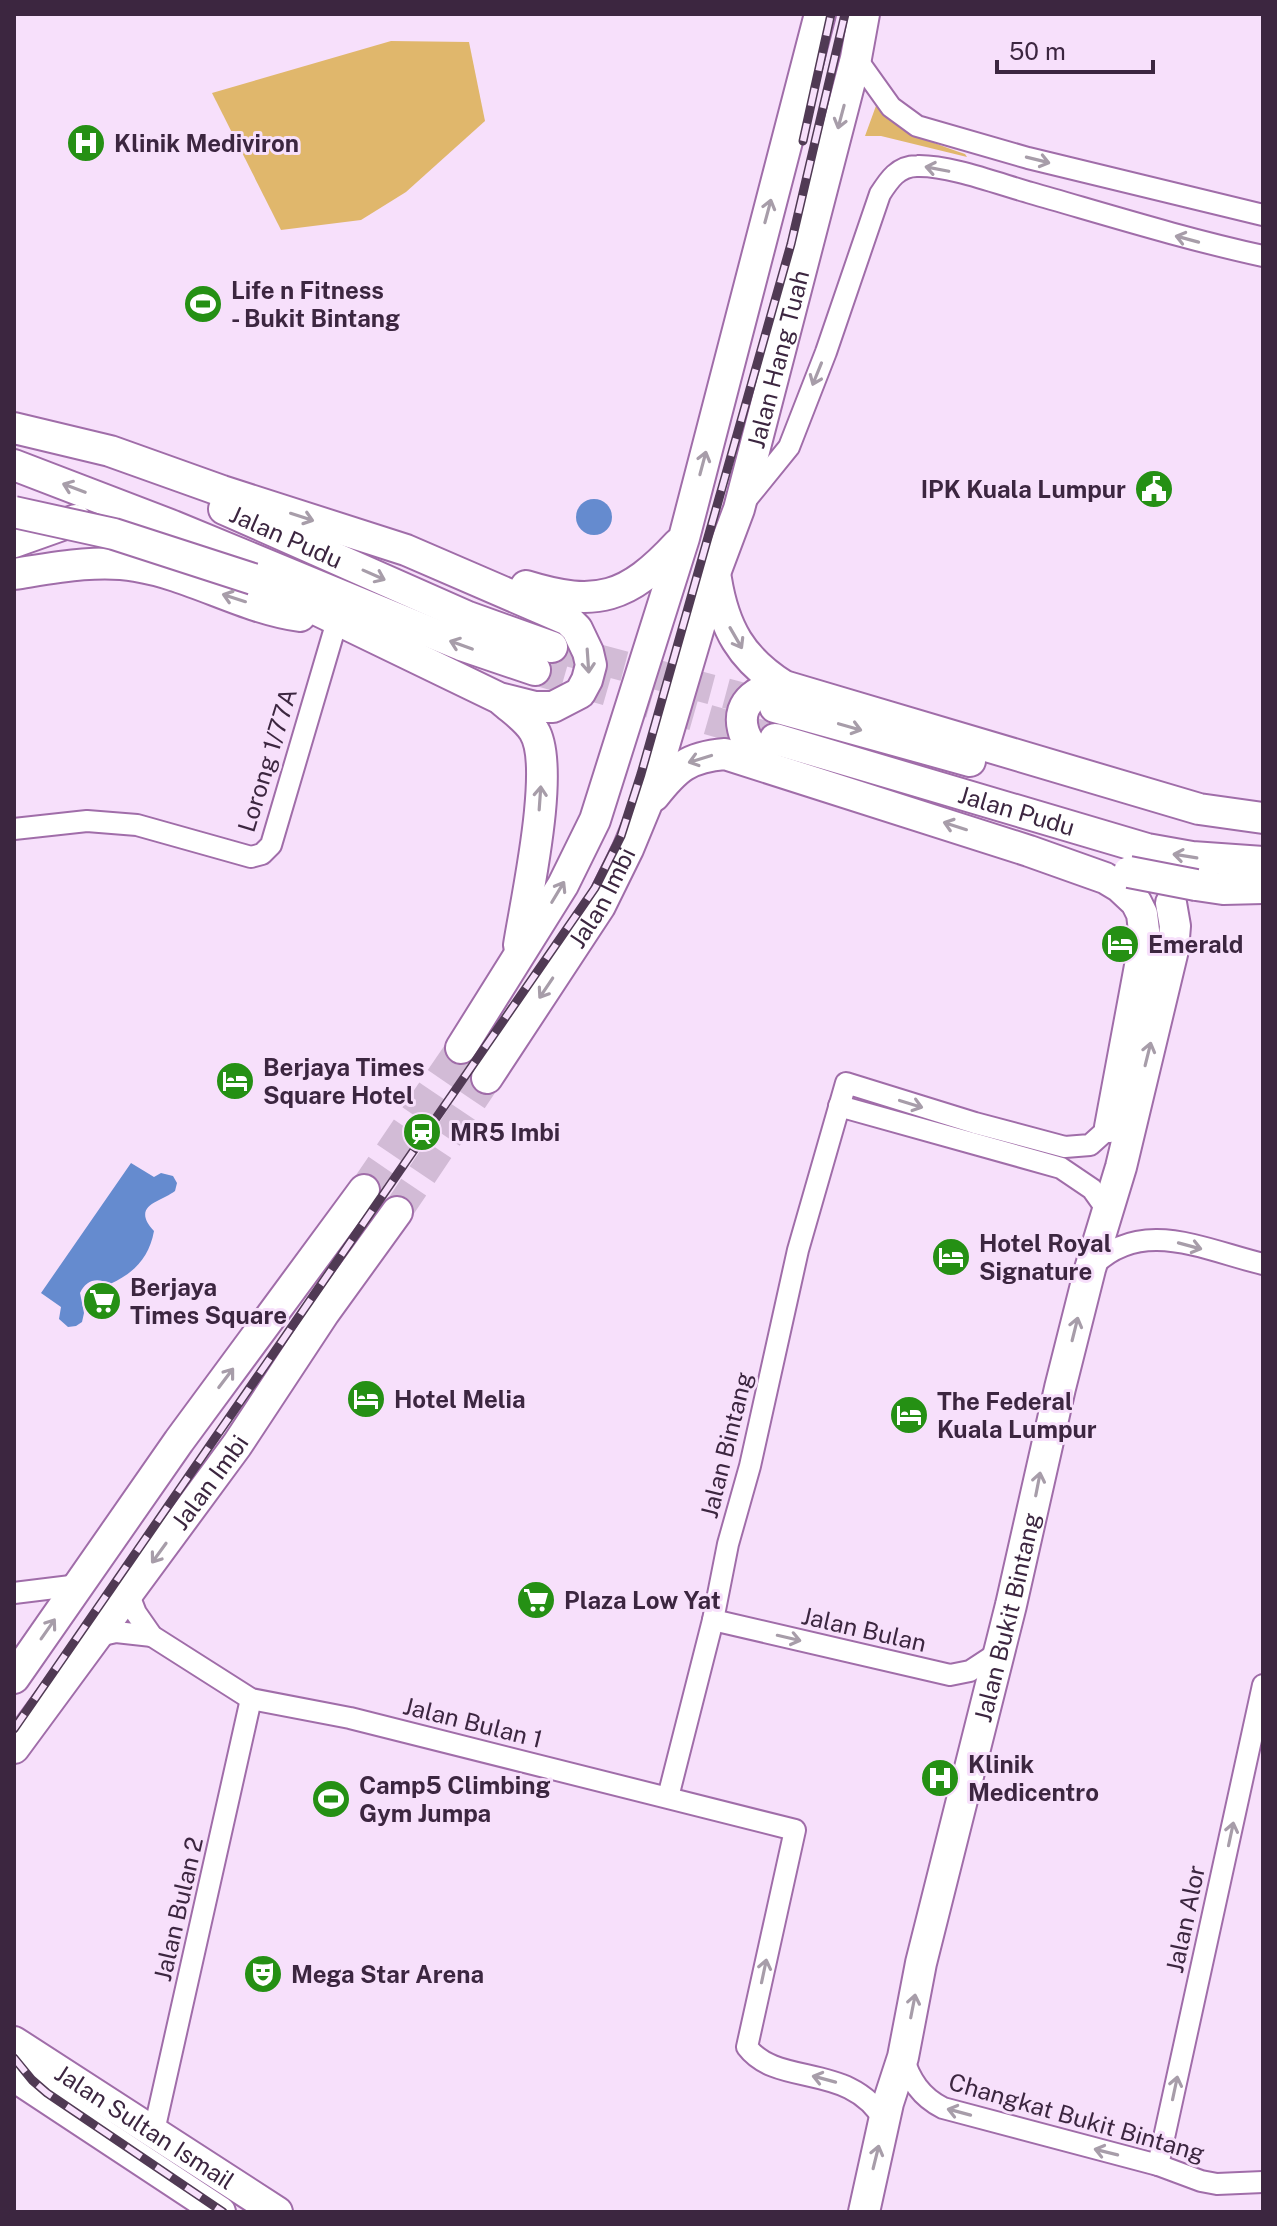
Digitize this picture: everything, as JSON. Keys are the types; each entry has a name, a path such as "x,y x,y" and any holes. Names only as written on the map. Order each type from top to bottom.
{"main road":[{"name":"Jalan Hang Tuah","path":"633,699 684,538 820,14"},
{"name":"Jalan Hang Tuah","path":"678,701 715,573 739,509 856,58 864,14"},
{"path":"14,428 110,451 222,491 406,550 568,620 583,640 591,665 587,680 580,693 553,707 535,707 499,698 253,579 114,534 14,512"},
{"name":"Jalan Pudu","path":"14,438 174,488 468,617 543,658 461,645 173,526 14,465"},
{"path":"14,542 89,516 173,526"},
{"path":"435,563 459,566 554,595 583,598 613,594 630,587 653,572 684,538"},
{"path":"14,574 84,565 135,565 288,615 337,621"},
{"path":"715,573 720,608 735,640 780,696"},
{"path":"1107,1210 1102,1177 1145,939 1142,914 1129,894 1113,883 749,743 742,727 743,710 752,695 767,687 780,696 1199,809 1263,818"},
{"name":"Jalan Pudu","path":"780,696 1173,818 1263,831"},
{"path":"499,698 534,730 541,755 540,810 516,959"},
{"name":"Jalan Imbi","path":"461,1048 563,885 595,820 633,699"},
{"name":"Jalan Imbi","path":"487,1078 600,906 647,803 678,701"},
{"path":"647,803 671,774 701,757 772,752"},
{"name":"Jalan Pudu","path":"772,752 1147,849 1177,855 1263,862"},
{"path":"1071,828 1136,868"},
{"path":"1029,851 1136,868 1196,885 1223,889 1263,888"},
{"name":"Jalan Bukit Bintang","path":"864,2212 888,2103 903,2057 921,1963 1090,1269 1121,1167 1173,950 1175,926 1171,903"},
{"name":"Jalan Imbi","path":"15,1671 364,1190"},
{"name":"Jalan Imbi","path":"14,1748 237,1445 324,1313 397,1212"},
{"name":"Jalan Sultan Ismail","path":"14,2042 277,2212"},
{"name":"Jalan Sultan Ismail","path":"14,2076 220,2212"}],"street":[{"path":"856,58 891,107 917,126 1028,158 1263,215"},
{"path":"739,509 789,447 826,352 880,194 899,171 919,166 971,176 1183,238 1263,256"},
{"name":"Lorong 1/77A","path":"14,829 87,821 137,825 251,857 262,854 271,845 337,621"},
{"name":"Jalan Bintang","path":"668,1797 713,1620 728,1544 750,1466 798,1250 846,1083 1065,1147"},
{"path":"839,1106 1061,1168 1092,1189 1107,1210"},
{"path":"1061,1168 1065,1147 1090,1145 1110,1127"},
{"path":"1090,1269 1106,1252 1132,1241 1166,1239 1263,1264"},
{"path":"14,1593 79,1585"},
{"name":"Jalan Bulan 1","path":"129,1595 136,1613 152,1636 251,1699 350,1718 795,1830 747,2047 762,2062 841,2084 858,2092 878,2108 885,2122"},
{"name":"Jalan Bulan","path":"713,1620 950,1675 970,1671 999,1652"},
{"name":"Jalan Bulan 1","path":"98,1636 116,1632 152,1636"},
{"name":"Jalan Alor","path":"1158,2165 1263,1685"},
{"name":"Jalan Bulan 2","path":"154,2131 251,1699"},
{"name":"Changkat Bukit Bintang","path":"903,2057 908,2074 917,2088 943,2108 1158,2165 1201,2181 1217,2184 1263,2182"}],"shaded area":[{"path":"391,41 469,42 485,121 406,192 361,220 281,230 212,93"},
{"path":"877,103 906,129 967,157 881,136 865,136"}],"water":[{"path":"594,499 607,504 612,517 607,530 594,535 581,530 576,517 581,504"},
{"path":"131,1163 154,1177 161,1173 173,1176 177,1183 175,1191 146,1210 147,1222 154,1231 139,1264 110,1284 96,1280 85,1285 80,1293 84,1313 82,1322 68,1327 59,1319 61,1307 41,1293"}],"tunnel":[{"path":"552,647 774,706"},
{"path":"535,670 765,736"},
{"path":"364,1190 461,1048"},
{"path":"397,1212 487,1078"}],"railway":[{"path":"803,141 831,14"},
{"path":"14,1729 595,888 621,836 791,244 845,14"},
{"path":"14,2058 47,2093 223,2212"}],"place":[{"name":"Klinik Mediviron","path":"86,143"},
{"name":"Life n Fitness - Bukit Bintang","path":"203,304"},
{"name":"IPK Kuala Lumpur","path":"1154,489"},
{"name":"Emerald","path":"1120,944"},
{"name":"Berjaya Times Square Hotel","path":"235,1081"},
{"name":"MR5 Imbi","path":"422,1132"},
{"name":"Hotel Royal Signature","path":"951,1257"},
{"name":"Berjaya Times Square","path":"102,1301"},
{"name":"Hotel Melia","path":"366,1399"},
{"name":"The Federal Kuala Lumpur","path":"909,1415"},
{"name":"Plaza Low Yat","path":"536,1600"},
{"name":"Klinik Medicentro","path":"940,1778"},
{"name":"Camp5 Climbing Gym Jumpa","path":"331,1799"},
{"name":"Mega Star Arena","path":"263,1974"}]}
